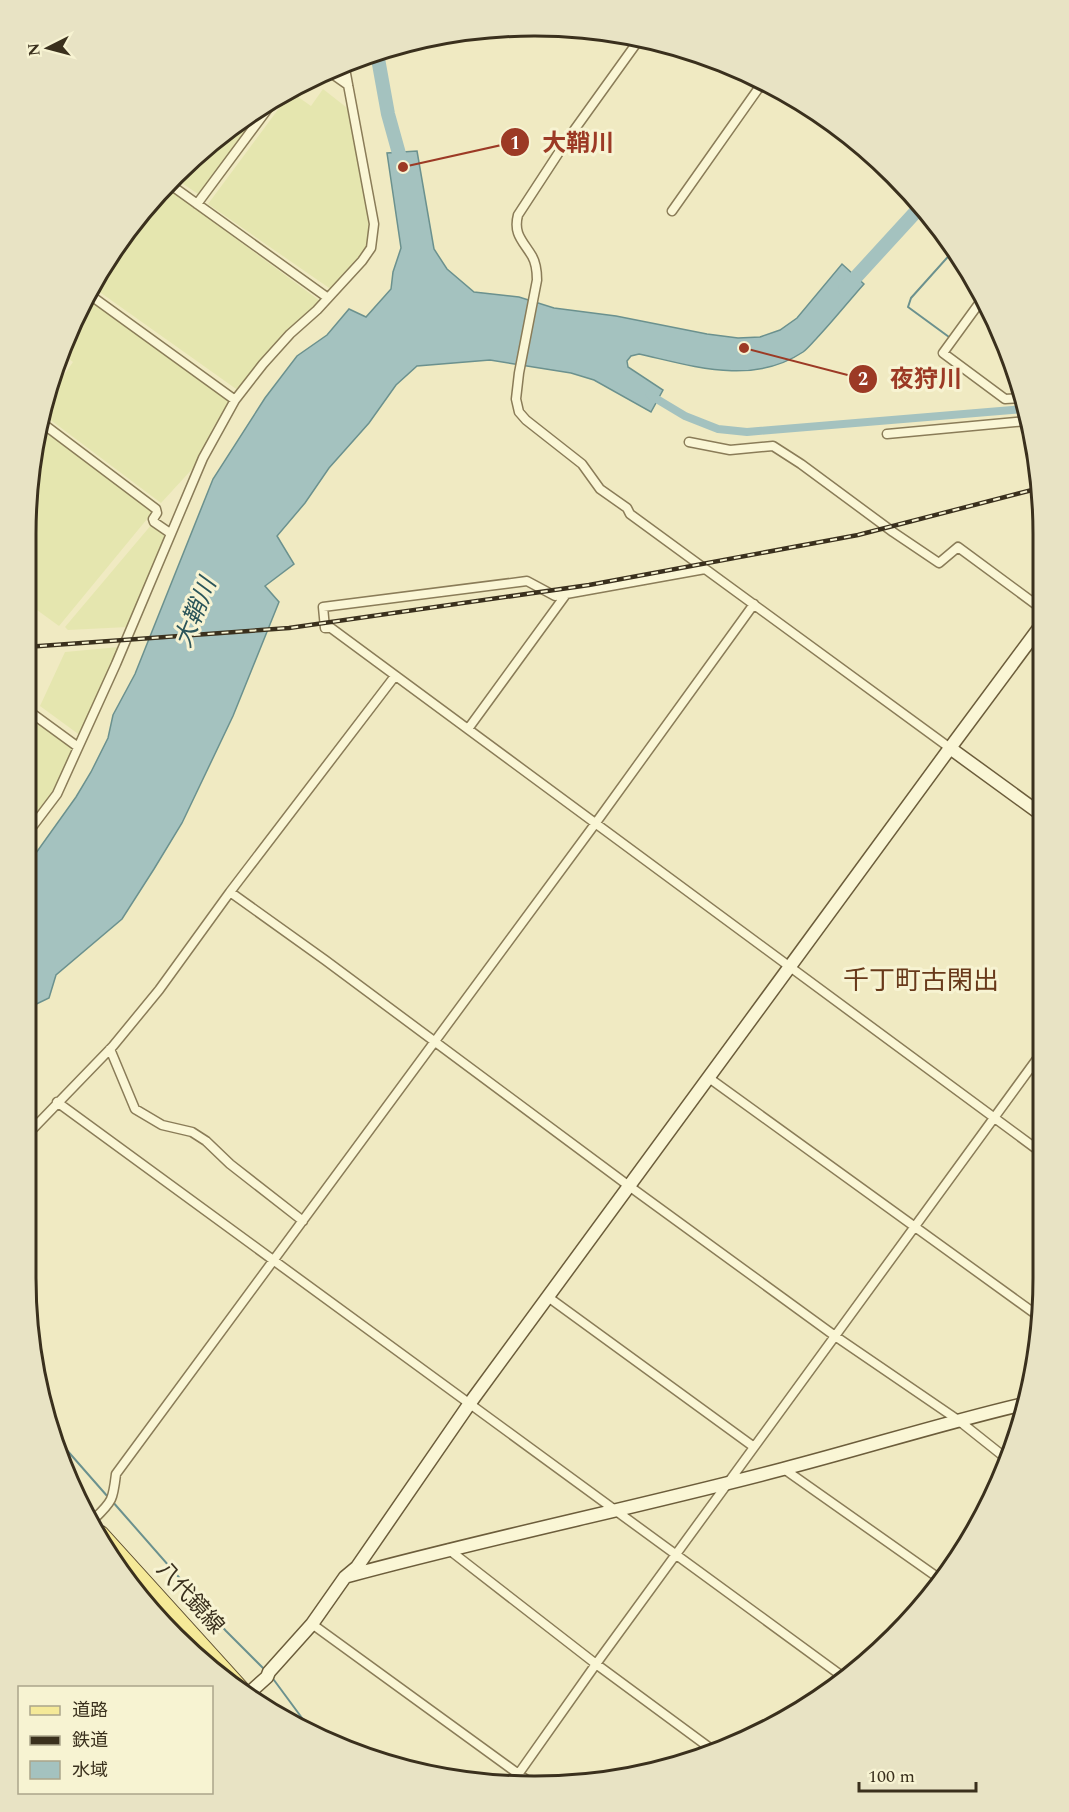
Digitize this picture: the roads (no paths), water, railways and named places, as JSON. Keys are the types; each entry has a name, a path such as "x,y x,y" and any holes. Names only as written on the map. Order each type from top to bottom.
{"main road":[{"name":"八代鏡線","path":"125,1561 150,1584 203,1649"}],"street":[{"path":"635,47 567,140 518,215 516,228 537,269 537,280 519,374 516,399 519,412 582,464 600,489 627,508 630,514 1033,808"},
{"path":"36,822 57,794 116,664 203,458 235,400 263,364 290,334 328,298 371,248 374,224 346,73"},
{"path":"338,77 348,84"},
{"path":"672,211 759,89"},
{"path":"197,204 261,118"},
{"path":"176,189 328,298"},
{"path":"95,299 235,400"},
{"path":"977,306 943,353 1005,399 1014,398"},
{"path":"887,434 1020,422"},
{"path":"48,428 156,509 154,522 170,533"},
{"path":"689,442 730,450 773,446 939,563 958,547 1033,602"},
{"path":"705,569 555,596 527,581 323,607 325,628 331,628 1033,1146"},
{"path":"468,729 567,594"},
{"path":"97,1516 111,1501 116,1474 435,1043 754,604"},
{"path":"253,1688 268,1675 312,1624 345,1577 357,1567 470,1402 1033,635"},
{"path":"36,1125 110,1049 159,990 230,892 395,676"},
{"path":"36,716 78,747"},
{"path":"230,892 835,1336 958,1420 1000,1455"},
{"path":"110,1049 135,1109 162,1125 192,1132 303,1221"},
{"path":"312,1624 518,1774 1033,1064"},
{"path":"709,1078 1032,1311"},
{"path":"57,1102 838,1673"},
{"path":"549,1297 754,1447"},
{"path":"345,1577 448,1549 784,1469 1016,1406"},
{"path":"784,1469 934,1575"},
{"path":"448,1549 596,1664 706,1745"}],"water":[{"path":"417,151 434,249 447,269 474,292 519,297 554,308 616,316 738,338 760,337 780,330 797,318 842,264 864,284 807,349 784,362 743,371 701,368 639,354 631,356 627,361 628,367 663,390 651,412 594,380 571,373 490,360 417,366 396,385 369,423 329,468 305,503 277,536 294,564 265,586 279,602 233,716 182,823 122,919 56,975 49,998 36,1004 36,853 76,797 108,738 113,715 135,674 213,479 265,398 297,356 327,335 349,309 366,317 391,289 393,272 401,248 387,153"}],"waterway":[{"name":"大鞘川","path":"378,61 388,114 403,168"},
{"path":"845,289 915,213"},
{"path":"948,257 911,298 908,307 949,337"},
{"path":"650,395 685,416 718,429 747,432 1017,410"},
{"path":"67,1450 108,1497"},
{"path":"112,1501 226,1631 265,1670"},
{"path":"271,1676 303,1719"}],"railway":[{"path":"36,646 289,628 589,585 858,535 1031,490"}],"place":[{"name":"大鞘川","path":"403,167"},
{"name":"夜狩川","path":"744,348"}],"district":[{"name":"千丁町古閑出","path":"921,981"}]}
